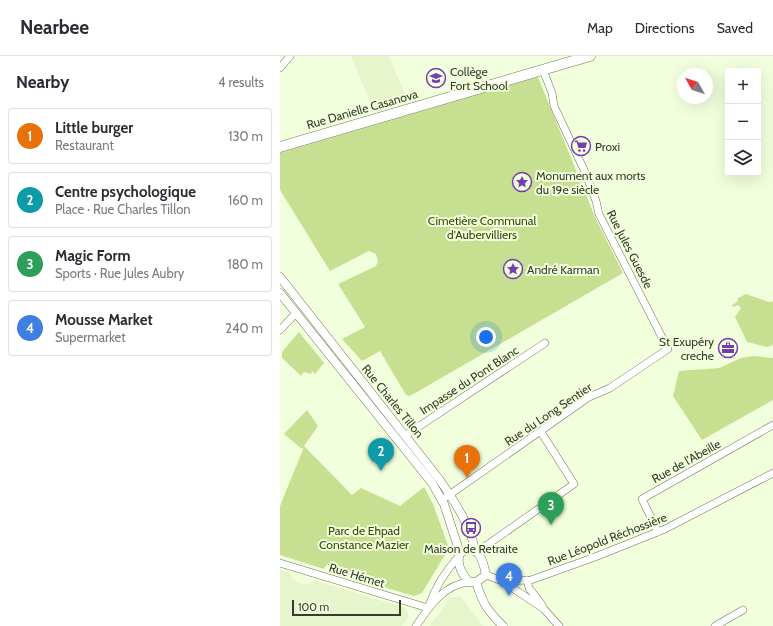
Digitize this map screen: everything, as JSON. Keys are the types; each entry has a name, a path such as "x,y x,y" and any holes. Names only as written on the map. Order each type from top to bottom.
{"main road":[{"name":"Rue Danielle Casanova","path":"280,147 590,56"}],"street":[{"path":"280,68 290,56"},
{"name":"Rue Jules Guesde","path":"543,70 552,93 554,106 585,172 596,201 599,214 668,349"},
{"name":"Rue Charles Tillon","path":"280,277 406,435 450,495 467,529 475,551 483,563 486,575"},
{"name":"Rue Charles Tillon","path":"280,293 415,460 442,500 459,555 460,569 472,582 480,599 490,613 503,626"},
{"path":"280,330 296,313"},
{"name":"Impasse du Pont Blanc","path":"406,435 545,343"},
{"name":"Rue du Long Sentier","path":"442,500 590,397 610,388 668,349"},
{"name":"Rue de l'Abeille","path":"658,532 642,499 773,425"},
{"path":"428,608 434,590 459,555 475,551 574,484 574,480 541,432"},
{"name":"Rue Léopold Réchossière","path":"486,575 502,581 527,580 595,557 658,532 773,473"},
{"name":"Rue Hémet","path":"280,562 428,608"},
{"path":"416,626 428,608 448,588 458,583 472,582 486,575"},
{"path":"527,580 529,588 544,609 560,626"},
{"path":"502,581 544,609"},
{"path":"715,626 743,610"}],"shaded area":[{"path":"351,56 389,56 408,102 374,111"},
{"path":"280,570 290,573 293,580 305,585 316,581 406,608 409,616 402,626 280,626"},
{"path":"450,597 461,597 483,626 430,626"}],"green space":[{"name":"Cimetière Communal d'Aubervilliers","path":"538,77 595,217 623,273 410,396 406,395 380,351 362,361 342,339 365,327 338,284 376,266 378,261 376,254 369,251 330,271 280,190 280,153"},
{"path":"746,294 769,302 773,301 773,345 767,347 747,342 735,317 741,308 738,305 733,307 732,305 738,301 738,298"},
{"path":"299,332 324,363 315,374 312,371 311,374 304,372 301,376 282,358 282,352"},
{"path":"753,356 773,358 773,400 702,440 673,396 679,371 719,368 741,358"},
{"name":"Parc de Ehpad Constance Mazier","path":"307,410 318,426 304,446 352,495 361,488 400,506 424,487 433,504 449,548 422,593 414,596 329,571 330,566 327,564 324,569 280,555 280,506 304,447 302,449 284,434"}],"place":[{"name":"Collège Fort School","path":"436,78"},
{"name":"Proxi","path":"581,146"},
{"name":"Monument aux morts du 19e siècle","path":"522,182"},
{"name":"André Karman","path":"513,269"},
{"name":"St Exupéry creche","path":"728,348"},
{"name":"Centre psychologique","path":"381,471"},
{"name":"Little burger","path":"467,478"},
{"name":"Magic Form","path":"551,525"},
{"name":"Maison de Retraite","path":"471,528"},
{"name":"Mousse Market","path":"509,596"}]}
